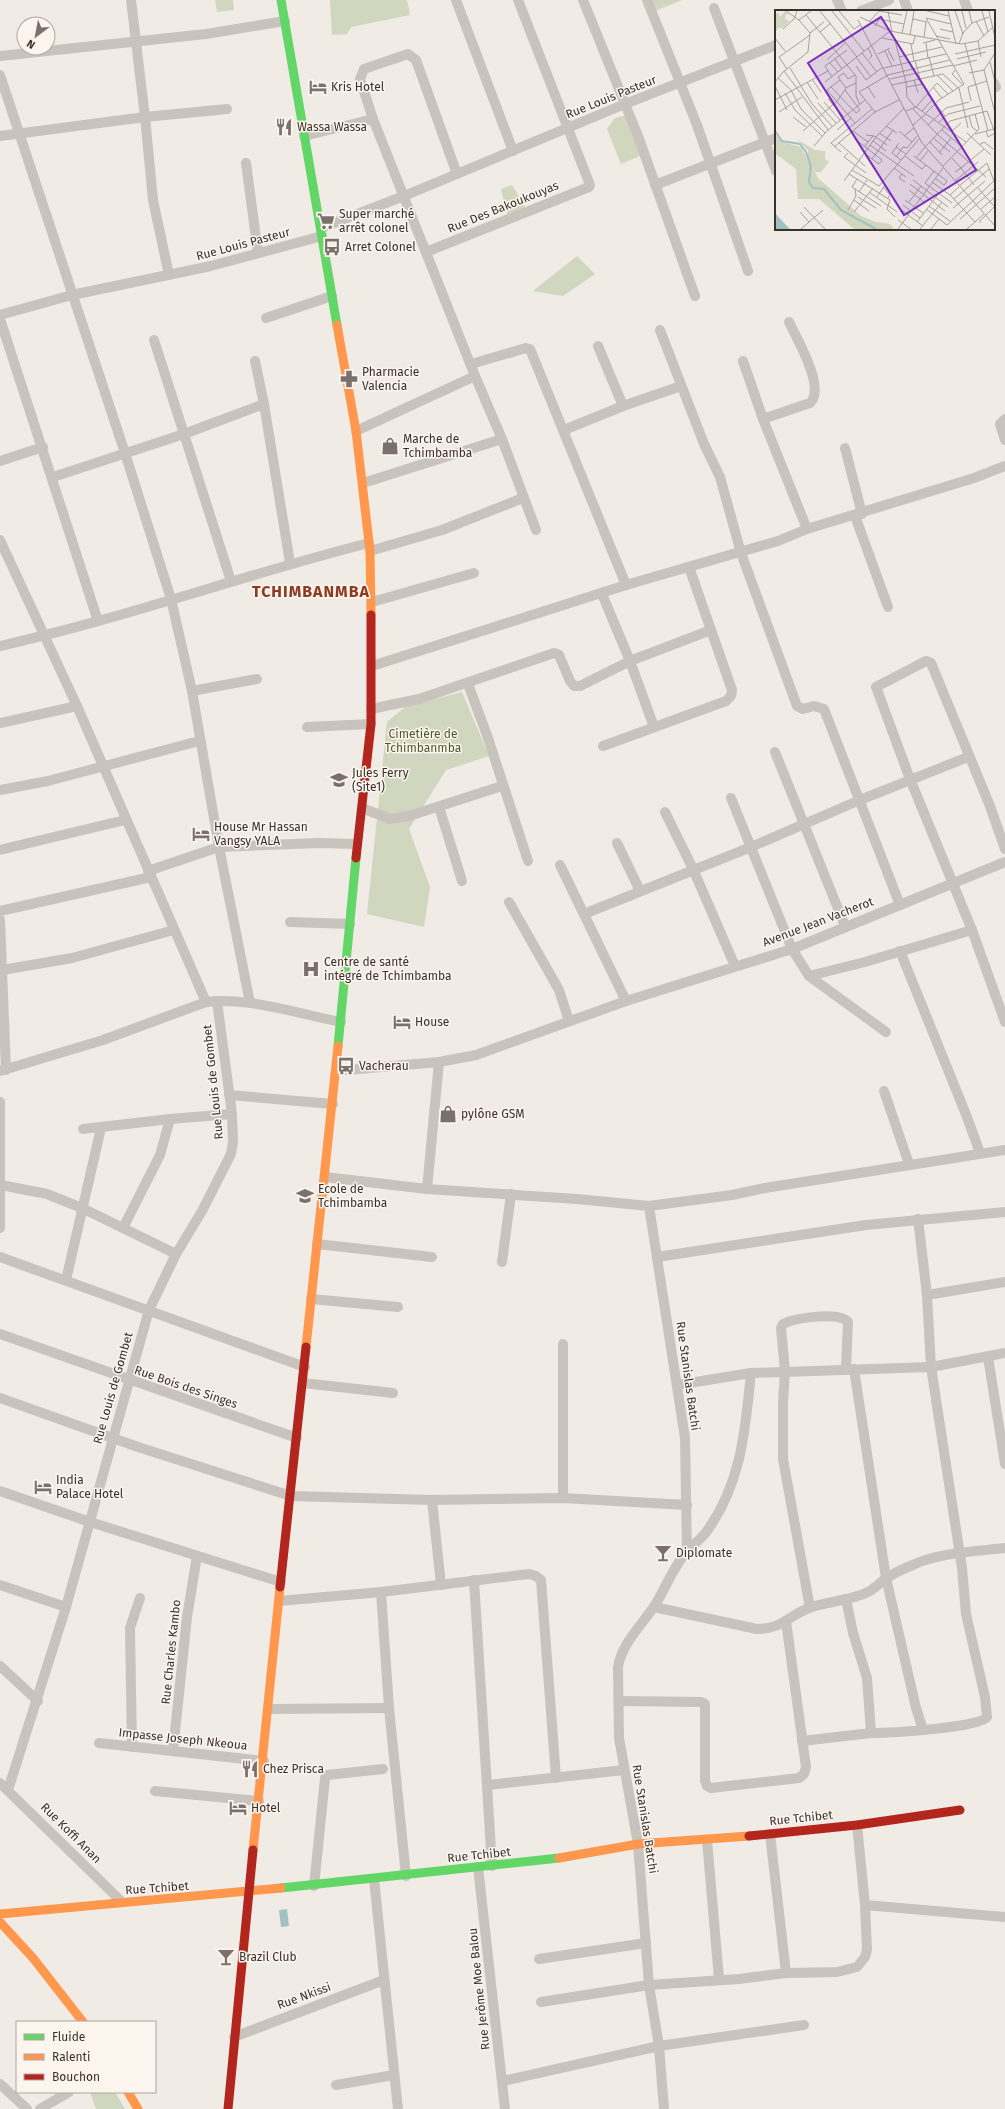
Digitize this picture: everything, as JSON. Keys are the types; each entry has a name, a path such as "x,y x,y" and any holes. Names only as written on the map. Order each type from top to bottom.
{"main road":[{"path":"228,2109 234,2037 264,1761 279,1601 333,1104 371,709 372,602 370,547 363,483 356,431 281,0"},
{"name":"Rue Tchibet","path":"0,1914 314,1886 580,1856 638,1844 707,1840 857,1825 960,1810"},
{"path":"0,1922 33,1958 82,2021"},
{"path":"129,2093 138,2109"}],"street":[{"path":"131,0 137,41 154,200 169,275"},
{"path":"457,0 513,151"},
{"path":"518,0 569,128"},
{"path":"583,0 625,104 695,296"},
{"path":"647,0 681,83 748,271"},
{"path":"837,0 842,10"},
{"path":"864,10 889,0"},
{"path":"904,0 908,10"},
{"path":"964,0 968,10"},
{"path":"714,8 775,168"},
{"path":"0,56 217,33 285,21"},
{"name":"Rue Louis Pasteur","path":"0,315 72,295 169,275 258,253 322,232 404,196 625,104 775,45"},
{"path":"457,174 437,114 413,56 408,54 364,69 360,74 360,79 373,119 475,376 502,439 536,530"},
{"path":"0,75 125,453 171,598 192,691 199,741 250,1003"},
{"path":"0,136 145,117 227,109"},
{"path":"304,136 373,119"},
{"name":"Rue Des Bakoukouyas","path":"426,252 589,187 588,178 569,128"},
{"path":"655,184 709,162 775,138"},
{"path":"246,163 258,253"},
{"path":"266,318 332,296"},
{"path":"0,319 53,476 98,621"},
{"path":"763,419 810,403 814,398 814,379 789,322"},
{"path":"660,330 681,386 720,477 741,553 797,706 803,709 814,706 824,709 900,905"},
{"path":"154,340 231,581"},
{"path":"598,346 623,406"},
{"path":"471,364 498,355 526,348 530,349 626,585"},
{"path":"255,361 264,404 290,563"},
{"path":"743,361 763,419 807,529"},
{"path":"356,431 475,376"},
{"path":"564,430 623,406 681,386"},
{"path":"53,476 184,434 264,404"},
{"path":"1005,419 1000,424 1000,427 1005,440"},
{"path":"363,483 502,439"},
{"path":"0,461 43,447"},
{"path":"845,448 858,515 888,607"},
{"path":"372,666 602,594 626,585 778,542 807,529 858,515 974,478 1005,466"},
{"path":"0,646 98,621 290,563 370,547 442,530 523,498"},
{"path":"0,540 77,706 125,820 206,1002"},
{"path":"603,746 726,701 731,696 732,690 689,567"},
{"path":"372,602 474,573"},
{"path":"602,594 630,661 654,727"},
{"path":"371,709 410,701 468,684 554,653 559,655 570,681 574,686 580,686 630,661 711,630"},
{"path":"1005,849 990,806 968,757 932,665 926,661 876,687 910,779 972,930 1005,1022"},
{"path":"192,691 257,679"},
{"path":"468,684 488,738 502,786 528,861"},
{"path":"0,723 77,706"},
{"path":"307,727 370,724"},
{"path":"0,790 48,781 199,741"},
{"path":"775,752 845,926"},
{"path":"584,914 751,847 804,823 910,779 968,757"},
{"path":"362,808 390,819 409,816 439,808 502,786"},
{"path":"731,798 792,949 809,976 886,1032"},
{"path":"439,808 462,881"},
{"path":"665,812 693,869 735,966"},
{"path":"0,850 125,820"},
{"path":"0,911 149,874 219,847 319,843 357,844"},
{"path":"617,843 640,891"},
{"name":"Avenue Jean Vacherot","path":"439,1062 483,1053 626,1001 792,949 845,926 1005,862"},
{"path":"560,865 626,1001"},
{"path":"509,902 559,990 569,1021"},
{"path":"0,920 3,1071 109,1038 206,1002 217,1001 250,1003 341,1022"},
{"path":"290,922 350,924"},
{"path":"2,970 72,958 174,930"},
{"path":"809,976 972,930"},
{"path":"900,951 980,1153"},
{"name":"Rue Louis de Gombet","path":"8,1790 38,1701 66,1607 149,1310 176,1254 228,1164 233,1142 232,1114 217,1001"},
{"path":"336,1072 439,1062 427,1189"},
{"path":"884,1091 909,1164"},
{"path":"229,1095 333,1104"},
{"path":"0,1102 0,1228"},
{"path":"83,1129 170,1119 232,1114"},
{"path":"123,1228 160,1155 170,1119"},
{"path":"66,1280 101,1128"},
{"path":"325,1177 427,1189 512,1194 649,1206 732,1195 765,1188 909,1164 1005,1150"},
{"path":"1,1185 47,1194 82,1208 176,1254"},
{"path":"502,1262 512,1194"},
{"name":"Rue Stanislas Batchi","path":"649,1206 677,1385 685,1447 687,1551"},
{"path":"657,1257 866,1225 1005,1212"},
{"path":"802,1741 871,1733 882,1734 923,1730 979,1722 986,1717 985,1697 966,1614 931,1367 927,1295 918,1219"},
{"path":"317,1244 432,1257"},
{"path":"0,1257 305,1367"},
{"path":"927,1295 1005,1282"},
{"path":"311,1299 398,1307"},
{"path":"810,1608 783,1459 785,1371 781,1328 782,1324 813,1317 839,1316 848,1322 850,1369 886,1578 916,1708 923,1730"},
{"name":"Rue Bois des Singes","path":"0,1334 128,1381 297,1438"},
{"path":"563,1344 563,1498"},
{"path":"677,1385 751,1372 931,1367 1005,1353"},
{"path":"988,1357 1005,1464"},
{"name":"Rue Stanislas Batchi","path":"664,2109 659,2046 649,1985 638,1844 619,1738 619,1701 617,1680 619,1659 635,1632 654,1607 687,1551 707,1531 736,1473 746,1421 751,1372"},
{"path":"303,1383 393,1392"},
{"path":"0,1398 113,1438 291,1496 432,1500 563,1498 687,1505"},
{"path":"0,1492 281,1582"},
{"path":"432,1500 441,1585"},
{"path":"654,1607 757,1629 777,1627 792,1616 810,1608 846,1600 869,1592 886,1578 917,1563 958,1553 1005,1548"},
{"name":"Rue Charles Kambo","path":"173,1751 187,1617 198,1556"},
{"path":"279,1601 381,1592 529,1574 536,1576 541,1580 556,1778"},
{"path":"474,1580 492,1866"},
{"path":"0,1585 66,1607"},
{"path":"381,1592 390,1708 406,1876"},
{"path":"132,1747 130,1628 140,1598"},
{"path":"846,1600 853,1633 867,1678 871,1733"},
{"path":"619,1701 701,1702 705,1704 705,1781 707,1786 711,1788 799,1778 804,1774 806,1767 786,1621"},
{"path":"0,1666 38,1701"},
{"path":"269,1709 390,1708"},
{"name":"Impasse Joseph Nkeoua","path":"99,1743 264,1761"},
{"path":"314,1886 325,1778 327,1775 383,1769"},
{"path":"488,1785 624,1770"},
{"name":"Rue Koffi Anan","path":"0,1783 122,1902"},
{"path":"155,1791 259,1801"},
{"path":"541,2002 649,1985 786,1973 837,1972 857,1967 865,1957 867,1950 865,1905 857,1825"},
{"path":"770,1834 786,1973"},
{"path":"707,1840 719,1980"},
{"name":"Rue Jerôme Moe Balou","path":"478,1867 505,2109"},
{"path":"374,1879 398,2109"},
{"path":"865,1905 1005,1917"},
{"path":"539,1959 646,1943"},
{"name":"Rue Nkissi","path":"234,2037 384,1980"},
{"path":"502,2081 659,2046 804,2025"},
{"path":"336,2085 394,2075"},
{"path":"0,2084 27,2109"},
{"path":"40,2109 67,2093"}],"green space":[{"path":"215,0 233,0 234,10 217,12"},
{"path":"330,0 407,0 410,15 351,27 347,34 332,35"},
{"path":"651,0 682,0 655,11"},
{"path":"627,115 642,155 621,164 607,129 615,118"},
{"path":"512,185 527,210 508,217 501,189"},
{"path":"577,256 595,274 563,296 533,291"},
{"name":"Cimetière de Tchimbanmba","path":"462,692 489,756 446,770 409,829 430,887 424,927 367,914 387,722 405,707"},
{"path":"90,2093 116,2093 125,2109 96,2109"}],"water":[{"path":"287,1909 289,1926 281,1927 279,1910"}],"traffic: fast":[{"path":"281,0 337,325"},
{"path":"338,1046 356,858"},
{"path":"281,1888 559,1858"}],"traffic: slow":[{"path":"337,325 356,431 370,551 371,615"},
{"path":"306,1347 338,1046"},
{"path":"253,1850 280,1587"},
{"path":"559,1858 638,1844 749,1836"},
{"path":"0,1914 281,1888"},
{"path":"0,1922 33,1958 82,2021"},
{"path":"129,2093 138,2109"}],"traffic: jam":[{"path":"356,858 371,724 371,615"},
{"path":"280,1587 306,1347"},
{"path":"749,1836 857,1825 960,1810"},
{"path":"228,2109 253,1850"}],"place":[{"name":"Kris Hotel","path":"318,87"},
{"name":"Wassa Wassa","path":"284,127"},
{"name":"Super marché arrêt colonel","path":"326,221"},
{"name":"Arret Colonel","path":"332,247"},
{"name":"Pharmacie Valencia","path":"349,379"},
{"name":"Marche de Tchimbamba","path":"390,446"},
{"name":"Jules Ferry (Site1)","path":"339,780"},
{"name":"House Mr Hassan Vangsy YALA","path":"201,834"},
{"name":"Centre de santé intégré de Tchimbamba","path":"311,969"},
{"name":"House","path":"402,1022"},
{"name":"Vacherau","path":"346,1066"},
{"name":"pylône GSM","path":"448,1114"},
{"name":"Ecole de Tchimbamba","path":"305,1196"},
{"name":"India Palace Hotel","path":"43,1487"},
{"name":"Diplomate","path":"663,1553"},
{"name":"Chez Prisca","path":"250,1769"},
{"name":"Hotel","path":"238,1808"},
{"name":"Brazil Club","path":"226,1957"}],"district":[{"name":"TCHIMBANMBA","path":"311,591"}]}
